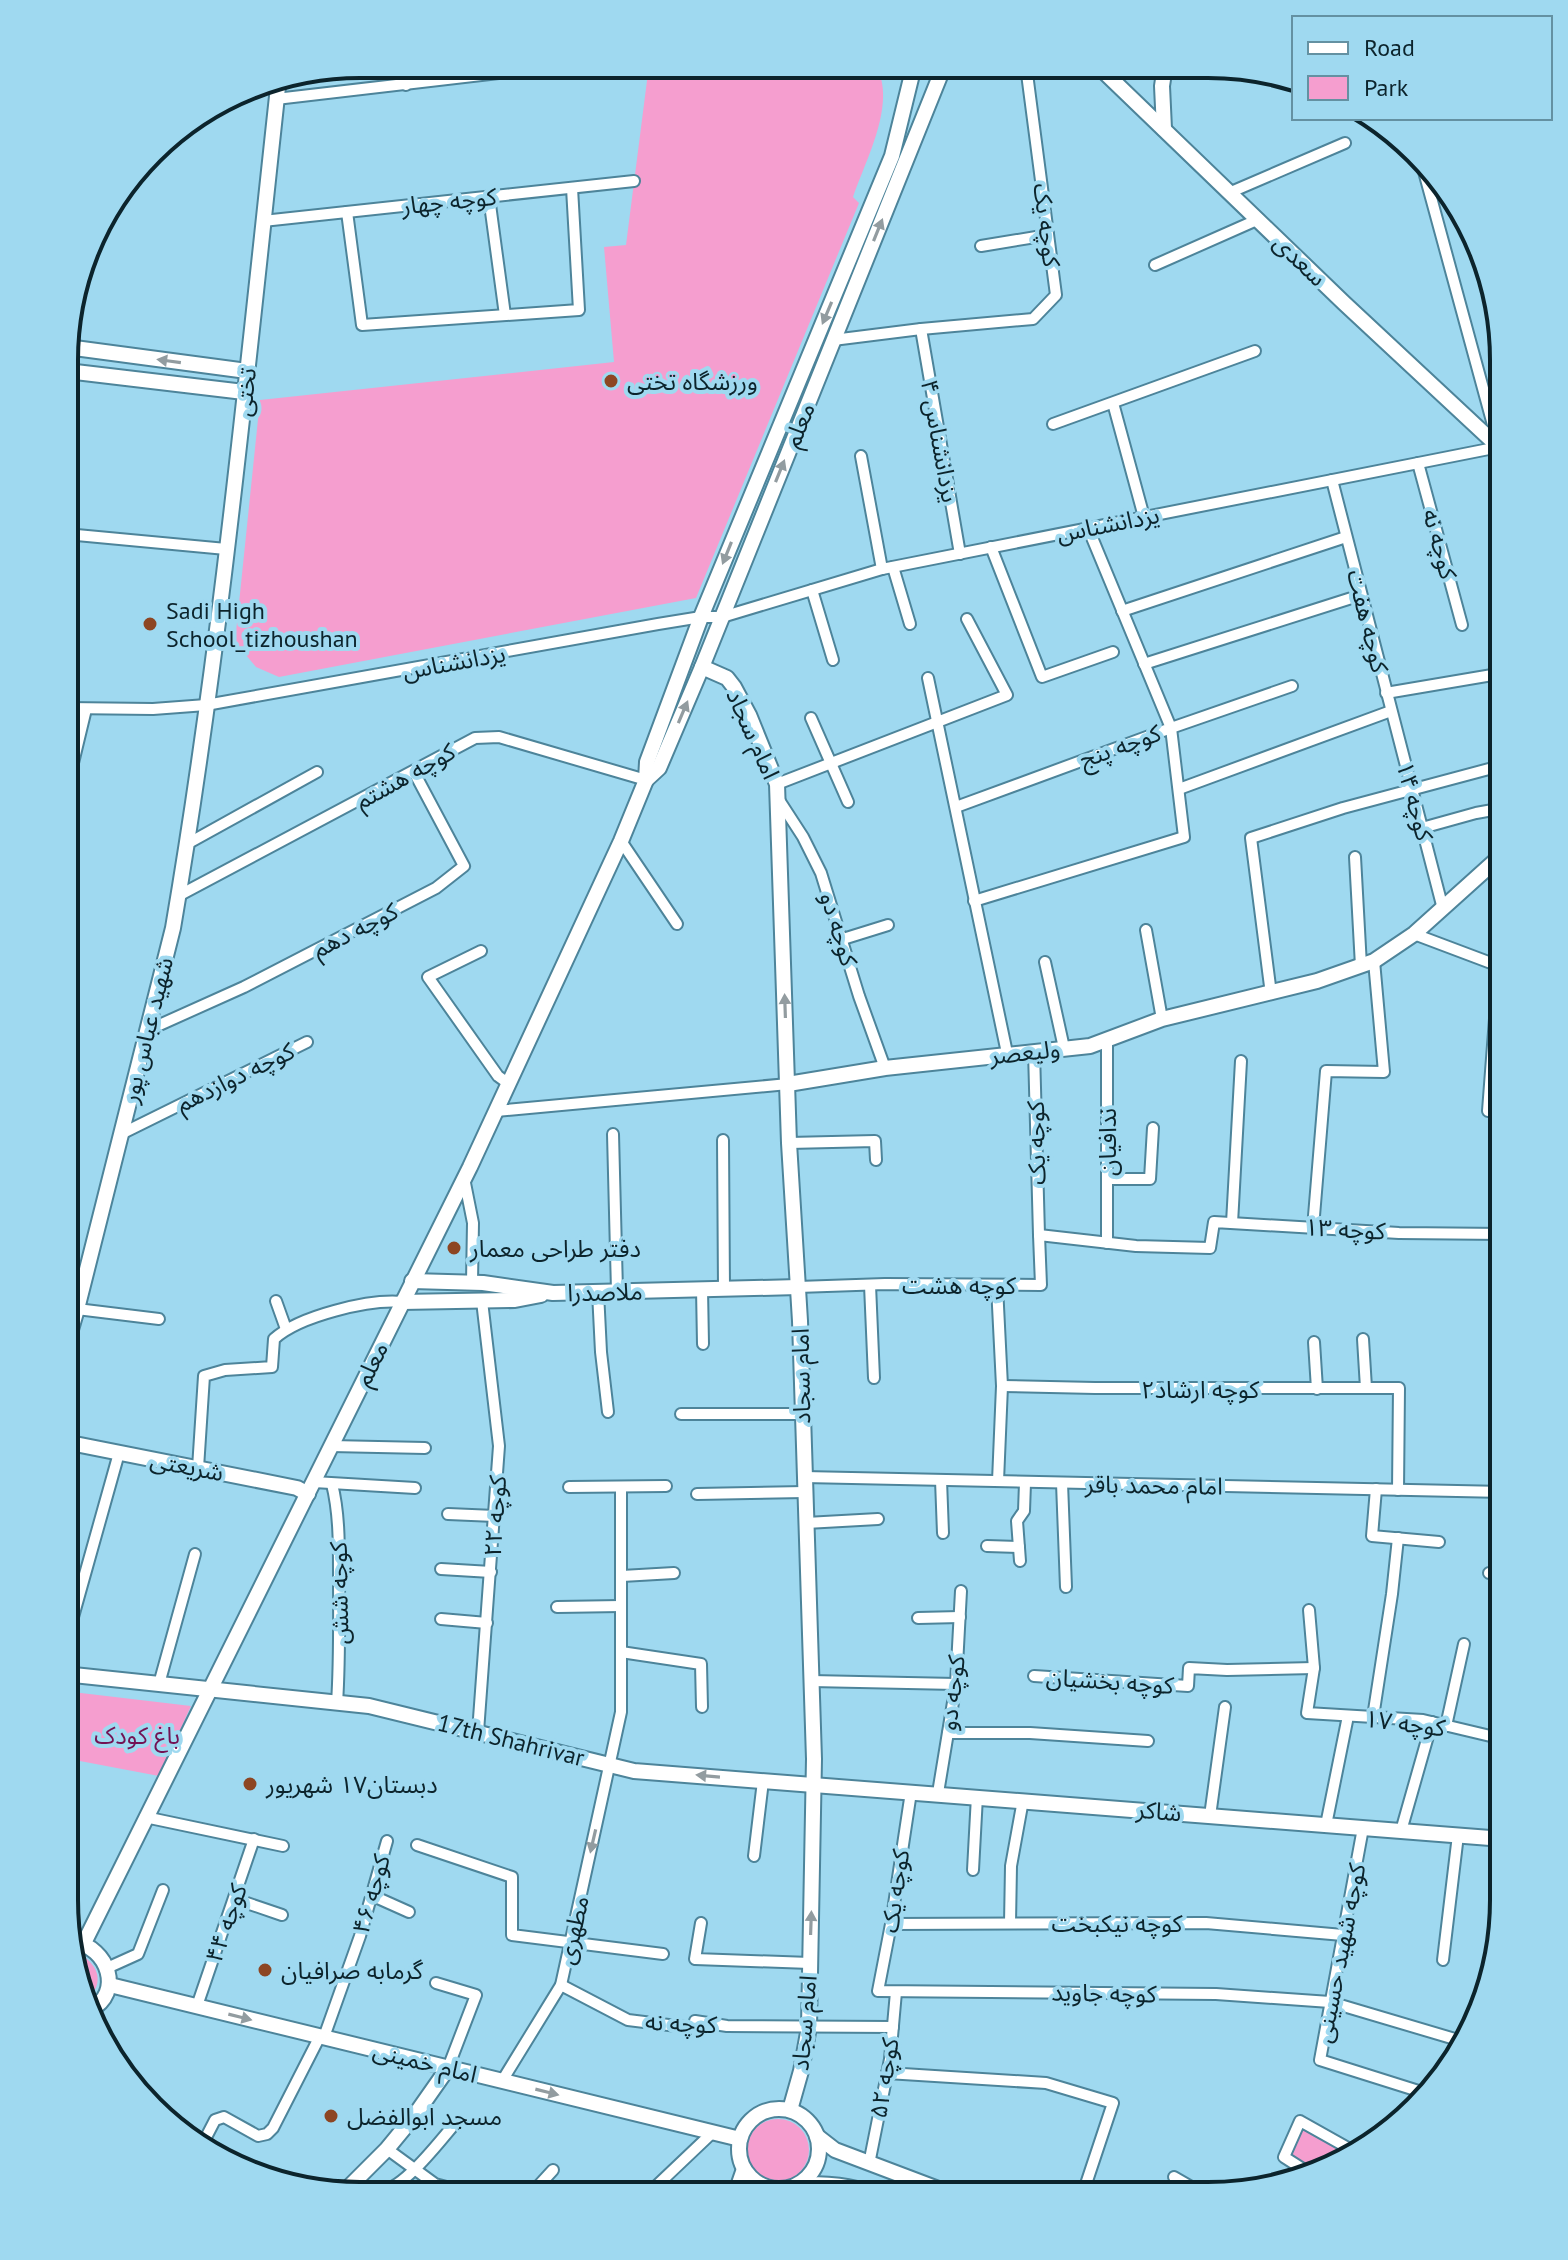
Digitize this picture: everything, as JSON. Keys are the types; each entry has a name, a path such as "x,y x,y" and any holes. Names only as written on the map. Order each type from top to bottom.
{"street":[{"name":"معلم","path":"81,1940 311,1488 464,1178 621,841 646,780 647,762 701,617 892,156 912,78"},
{"name":"معلم","path":"646,780 659,768 702,667 939,78"},
{"name":"کوچه یک","path":"833,340 1033,319 1056,295 1028,78"},
{"name":"سعدی","path":"1111,78 1344,303 1490,438"},
{"path":"1163,78 1164,129"},
{"path":"406,85 407,79"},
{"path":"276,99 455,79"},
{"name":"تختی","path":"206,705 277,91"},
{"path":"1231,192 1345,143"},
{"name":"کوچه چهار","path":"263,221 634,181"},
{"path":"1427,182 1490,406"},
{"path":"347,212 362,325 579,310 572,188"},
{"path":"489,197 505,315"},
{"path":"1155,265 1259,219"},
{"path":"981,246 1048,235"},
{"name":"یزدانشناس ۴","path":"921,329 960,554"},
{"path":"79,349 247,371"},
{"path":"1053,424 1255,351"},
{"path":"120,377 124,355"},
{"path":"78,372 244,392"},
{"path":"1113,403 1144,517"},
{"name":"یزدانشناس","path":"78,709 153,709 206,705 701,617 722,617 887,568 1490,451"},
{"path":"861,456 887,568 910,624"},
{"name":"کوچه نه","path":"1418,463 1462,625"},
{"name":"کوچه هفت","path":"1332,480 1386,693 1490,675"},
{"name":"کوچه پنج","path":"956,807 1171,728 1088,528"},
{"path":"78,535 226,549"},
{"path":"1122,611 1346,537"},
{"path":"991,547 1042,677 1113,652"},
{"path":"812,590 833,660"},
{"path":"1144,664 1361,595"},
{"path":"777,791 830,762 1007,695 967,619"},
{"name":"امام سجاد","path":"702,667 727,678 734,687 749,715 777,791 789,1143 798,1287 814,1785 809,2027 790,2110"},
{"path":"928,678 1007,1053"},
{"path":"974,901 1184,837 1171,728 1292,686"},
{"name":"کوچه ۱۴","path":"1386,693 1443,909"},
{"name":"شهید عباس پور","path":"78,1305 173,928 201,759 206,705"},
{"path":"78,742 86,709"},
{"path":"1179,789 1391,711"},
{"path":"811,718 848,802"},
{"name":"کوچه هشتم","path":"178,896 475,738 499,737 646,780"},
{"path":"1271,994 1251,838 1490,769"},
{"path":"187,844 317,772"},
{"name":"کوچه دهم","path":"146,1031 244,987 436,888 464,866 414,772"},
{"name":"کوچه دو","path":"777,791 821,873 885,1068"},
{"path":"1422,828 1490,811"},
{"path":"621,841 677,924"},
{"path":"1313,1228 1326,1071 1384,1072 1355,857"},
{"name":"ولیعصر","path":"496,1111 788,1084 885,1068 1107,1041 1162,1019 1271,994 1368,964 1414,934 1490,866"},
{"path":"843,939 888,925"},
{"path":"1146,930 1162,1019"},
{"path":"1414,934 1490,961"},
{"path":"481,951 428,977 498,1076 509,1084"},
{"path":"1045,962 1064,1048"},
{"name":"ندافیان","path":"1107,1041 1107,1243"},
{"name":"کوچه دوازدهم","path":"121,1134 307,1042"},
{"name":"کوچه یک","path":"1034,1051 1039,1235"},
{"path":"1039,1235 1107,1243 1210,1248 1214,1222 1232,1223 1241,1061"},
{"path":"1107,1179 1150,1179 1153,1128"},
{"path":"613,1134 617,1291"},
{"path":"723,1140 724,1289"},
{"path":"789,1143 875,1141 876,1160"},
{"path":"464,1178 473,1223 472,1282"},
{"name":"کوچه ۱۳","path":"1232,1223 1399,1233 1489,1234"},
{"name":"کوچه هشت","path":"798,1287 1041,1285 1039,1235"},
{"name":"ملاصدرا","path":"412,1281 472,1282 553,1293 798,1287"},
{"path":"870,1285 874,1378"},
{"path":"997,1286 1002,1386 998,1481"},
{"path":"702,1289 703,1344"},
{"path":"598,1292 608,1412"},
{"path":"198,1468 204,1376 225,1370 272,1367 274,1339 286,1329 328,1314 389,1301 515,1300 553,1293"},
{"path":"276,1301 286,1329"},
{"name":"کوچه ۲۲","path":"478,1732 499,1446 482,1301"},
{"path":"78,1309 159,1319"},
{"path":"1363,1339 1366,1388"},
{"path":"1314,1342 1317,1389"},
{"name":"کوچه ارشاد۲","path":"1002,1386 1399,1388 1398,1490"},
{"path":"681,1414 801,1414"},
{"name":"شریعتی","path":"78,1445 297,1488 311,1488"},
{"path":"331,1446 425,1448"},
{"path":"78,1599 119,1453"},
{"path":"941,1480 943,1533"},
{"name":"امام محمد باقر","path":"804,1485 941,1480 1489,1492"},
{"path":"1020,1561 1017,1521 1024,1511 1025,1483"},
{"path":"1062,1483 1066,1587"},
{"path":"311,1488 332,1484 415,1488"},
{"name":"کوچه شش","path":"332,1484 336,1498 339,1551 337,1703"},
{"path":"697,1494 804,1485"},
{"path":"569,1487 666,1486"},
{"name":"مطهری","path":"502,2081 561,1985 621,1712 621,1488"},
{"path":"1376,1489 1372,1536 1439,1542"},
{"path":"448,1514 495,1516"},
{"path":"806,1523 878,1519"},
{"path":"1373,1717 1398,1538"},
{"path":"987,1546 1019,1547"},
{"path":"159,1684 195,1554"},
{"path":"441,1569 491,1572"},
{"path":"622,1576 674,1573"},
{"name":"کوچه دو","path":"938,1793 956,1684 961,1591"},
{"path":"557,1607 621,1606"},
{"path":"1309,1610 1314,1668"},
{"path":"918,1618 960,1617"},
{"path":"441,1619 487,1623"},
{"path":"1446,1726 1464,1644"},
{"path":"621,1652 701,1664 702,1707"},
{"name":"کوچه بخشیان","path":"1034,1676 1188,1686 1189,1668 1314,1668"},
{"name":"کوچه ۱۷","path":"1314,1668 1307,1713 1432,1722 1489,1736"},
{"name":"17th Shahrivar","path":"78,1675 369,1706 634,1771 814,1785"},
{"path":"811,1681 956,1684"},
{"path":"1210,1816 1225,1707"},
{"path":"1326,1825 1348,1716"},
{"path":"1401,1831 1432,1722"},
{"path":"948,1733 1030,1733 1148,1741"},
{"path":"754,1856 763,1781"},
{"name":"شاکر","path":"814,1785 1489,1838"},
{"name":"کوچه یک","path":"878,1991 911,1792"},
{"path":"973,1870 977,1796"},
{"path":"1010,1923 1011,1866 1023,1800"},
{"path":"145,1817 283,1846"},
{"name":"کوچه شهید حسینی","path":"1363,1828 1320,2060 1416,2090"},
{"path":"1443,1960 1458,1835"},
{"name":"کوچه ۴۴","path":"197,2006 254,1839"},
{"name":"کوچه ۴۶","path":"207,2136 215,2120 224,2117 258,2136 267,2134 273,2128 322,2037 360,1936 387,1841"},
{"path":"417,1845 512,1877 512,1935 663,1954"},
{"path":"107,1968 138,1954 163,1890"},
{"path":"371,1895 409,1912"},
{"path":"235,1899 282,1915"},
{"path":"701,1923 695,1959 810,1963"},
{"name":"کوچه نیکبخت","path":"891,1924 1206,1923 1343,1935"},
{"path":"81,1945 103,1960 107,1968 110,1985 105,1997 98,2004"},
{"path":"354,2182 387,2149 448,2068 476,1995 436,1983"},
{"name":"امام خمینی","path":"110,1985 740,2139"},
{"name":"کوچه نه","path":"561,1985 628,2020 693,2028 695,2021 727,2026 893,2027"},
{"name":"کوچه جاوید","path":"878,1991 1216,1994 1330,2002 1453,2039"},
{"name":"کوچه ۵۲","path":"869,2164 887,2073 896,1992"},
{"path":"887,2073 1046,2083 1113,2103 1087,2182"},
{"path":"757,2182 744,2169 740,2159 740,2139 746,2127 765,2111 777,2109 802,2115 817,2136 818,2161 812,2172 799,2182"},
{"path":"399,2182 458,2120"},
{"path":"1299,2167 1284,2157 1300,2121 1345,2146"},
{"path":"660,2182 713,2132"},
{"path":"817,2136 835,2150 918,2182"},
{"path":"387,2149 432,2182"},
{"path":"740,2182 744,2169"},
{"path":"542,2182 553,2170"},
{"path":"1174,2177 1178,2182"}],"green space":[{"name":"ورزشگاه تختی","path":"881,78 883,97 877,131 853,197 859,203 696,598 279,677 256,667 235,642 260,400 614,362 604,247 626,245 647,79"},
{"name":"باغ کودک","path":"78,1693 191,1706 159,1776 78,1761"},
{"path":"83,1956 97,1973 94,1992"},
{"path":"772,2119 784,2119 800,2128 807,2138 807,2162 800,2172 784,2181 772,2181 752,2167 747,2156 747,2144 761,2124"},
{"path":"1300,2121 1345,2146 1299,2167 1284,2157"}],"place":[{"name":"ورزشگاه تختی","path":"611,381"},
{"name":"Sadi High School_tizhoushan","path":"150,624"},
{"name":"دفتر طراحی معمار","path":"454,1248"},
{"name":"دبستان۱۷ شهریور","path":"250,1784"},
{"name":"گرمابه صرافیان","path":"265,1970"},
{"name":"مسجد ابوالفضل","path":"331,2116"}]}
